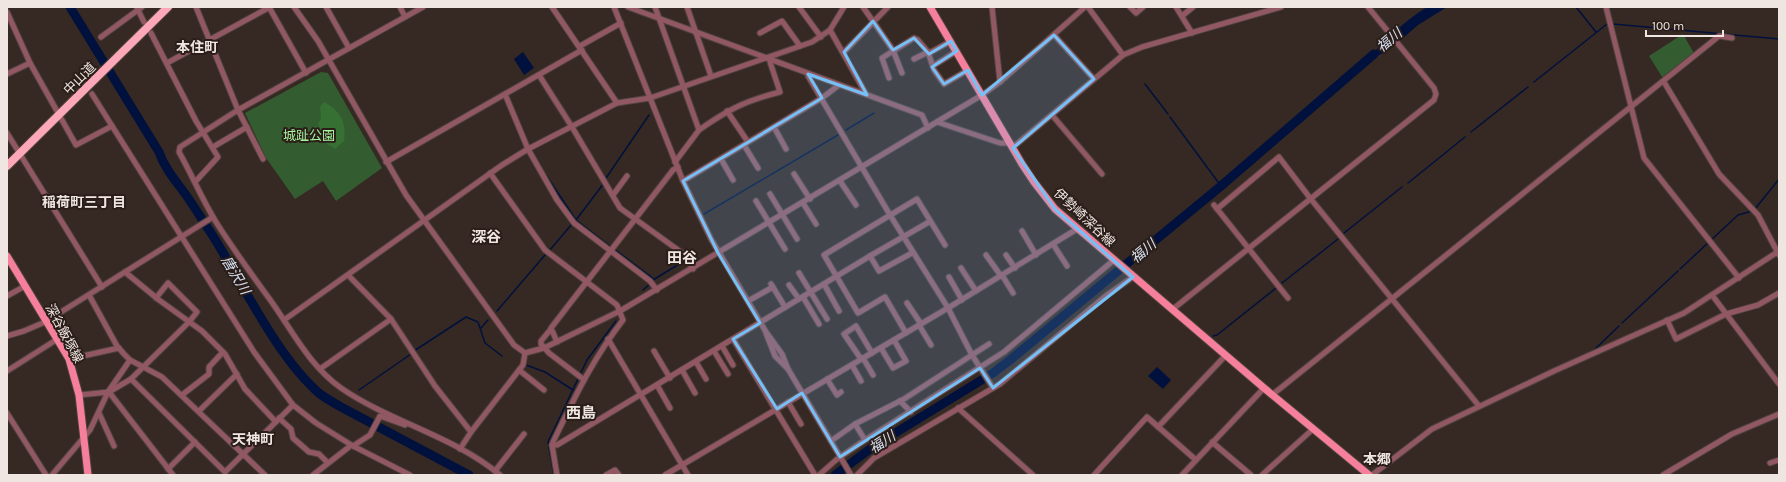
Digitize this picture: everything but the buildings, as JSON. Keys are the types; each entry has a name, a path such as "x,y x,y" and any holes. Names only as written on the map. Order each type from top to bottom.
{"highway":[{"name":"中山道","path":"7,166 21,154 168,7"}],"main road":[{"name":"伊勢崎深谷線","path":"930,7 1011,145 1044,197 1077,229 1173,309 1272,395 1369,475"},
{"name":"深谷飯塚線","path":"7,256 68,359 79,395 88,475"}],"street":[{"path":"196,7 238,110 263,159"},
{"path":"167,63 210,41 269,7 306,73"},
{"path":"294,7 318,41 386,162 424,220 514,345 525,353"},
{"path":"326,7 349,48"},
{"path":"400,7 406,17"},
{"path":"423,7 238,110 178,149 196,181 212,218 245,267 284,320 298,343 320,370 342,388 417,429 460,449 500,475"},
{"path":"552,7 617,103"},
{"path":"614,7 683,181 718,253 766,332 776,356 788,369 851,475"},
{"path":"628,7 922,115 928,128"},
{"path":"655,7 682,87 699,130"},
{"path":"687,7 711,76"},
{"path":"799,7 821,37"},
{"path":"284,320 490,173 528,149 617,103 650,98 711,76 769,59 821,37 830,30 844,7"},
{"path":"863,7 893,50 902,73"},
{"path":"844,52 888,7"},
{"path":"992,7 1000,82"},
{"path":"525,353 544,348 620,311 770,223 982,95 1000,82 1087,7 1123,55"},
{"path":"1130,7 1136,13 1143,7"},
{"path":"1176,7 1192,33"},
{"path":"1182,16 1194,7"},
{"path":"937,122 1000,143 1011,145 1052,115 1123,55 1281,7"},
{"path":"1173,309 1434,100 1436,94 1434,88 1368,7"},
{"path":"1606,7 1644,158 1738,278"},
{"path":"101,37 139,8 144,22"},
{"path":"7,12 30,63 76,145 112,126"},
{"path":"760,33 782,20 800,46"},
{"path":"386,162 539,75 621,23"},
{"path":"830,30 844,52 866,94"},
{"path":"151,33 203,132 218,157 196,181"},
{"path":"1054,35 1094,79"},
{"path":"1272,395 1391,298 1664,82 1719,36 1732,38"},
{"path":"889,78 882,58 914,38 918,40 928,52 933,66 944,84 968,70"},
{"path":"914,59 951,41"},
{"path":"933,66 957,52"},
{"path":"675,162 699,130 727,111 748,101 780,92 769,59"},
{"path":"7,74 30,63"},
{"path":"808,74 861,168 912,253 948,308 972,355 992,387"},
{"path":"539,75 572,126 620,208 634,220 685,256 692,269"},
{"path":"1372,475 1432,428 1684,313 1779,252 1758,215 1719,174 1664,82"},
{"path":"683,181 822,98 839,85"},
{"path":"92,94 254,352 293,405 316,423 351,446 410,475"},
{"path":"505,94 528,149 557,200 574,223 650,281 657,290"},
{"path":"727,111 758,168"},
{"path":"1052,115 1102,174"},
{"path":"213,147 248,127"},
{"path":"774,127 786,149"},
{"path":"7,133 102,287"},
{"path":"1288,298 1216,207 1279,157 1310,198 1480,406"},
{"path":"721,159 733,180"},
{"path":"583,379 544,348 540,342 673,170 678,167"},
{"path":"490,173 545,250 617,305 623,320 608,339 583,379 552,445 557,475"},
{"path":"794,174 810,199"},
{"path":"613,195 627,176"},
{"path":"840,181 856,205"},
{"path":"770,194 797,239"},
{"path":"906,333 885,297 858,313 824,255 917,199 929,222 945,245"},
{"path":"756,201 785,249"},
{"path":"802,203 816,224"},
{"path":"7,336 45,322 212,218"},
{"path":"552,445 557,445 929,222"},
{"path":"665,475 962,300 1077,229"},
{"path":"1022,231 1036,254"},
{"path":"1053,244 1067,266"},
{"path":"870,256 879,271 912,253"},
{"path":"986,255 1002,276 1012,293"},
{"path":"1006,255 1015,268"},
{"path":"819,475 865,440 981,369 1036,327 1115,261"},
{"path":"961,268 976,291"},
{"path":"125,272 156,298 202,331 223,352 245,389 278,420 291,429 293,438 309,452 319,454 328,463"},
{"path":"800,273 827,319"},
{"path":"348,275 391,320 435,386 471,432"},
{"path":"857,475 874,458 992,387 1132,275"},
{"path":"949,277 962,300"},
{"path":"79,395 108,392 131,379 189,322 197,312 168,283 156,298"},
{"path":"824,284 839,311"},
{"path":"748,301 772,285 785,307"},
{"path":"789,285 801,298 819,324"},
{"path":"7,296 25,286"},
{"path":"1667,320 1676,339 1726,314 1758,305 1779,293"},
{"path":"89,295 119,348 130,360 162,377 265,475"},
{"path":"1712,295 1779,384"},
{"path":"907,303 931,345"},
{"path":"320,370 391,320"},
{"path":"872,353 856,326 844,334 873,375"},
{"path":"550,329 557,342"},
{"path":"608,339 688,475"},
{"path":"733,339 815,475"},
{"path":"7,371 56,340"},
{"path":"881,348 894,368 906,361 894,340"},
{"path":"831,441 855,424 900,401 989,344"},
{"path":"722,346 733,365"},
{"path":"68,359 119,348"},
{"path":"654,351 670,378"},
{"path":"714,351 728,374"},
{"path":"182,395 209,374 209,367 223,352"},
{"path":"460,449 471,432 523,365 525,353"},
{"path":"1158,427 1226,355"},
{"path":"52,475 84,439 99,413 108,392 130,360"},
{"path":"696,362 706,379"},
{"path":"852,365 861,381"},
{"path":"519,370 544,390"},
{"path":"682,370 695,393"},
{"path":"199,411 237,374"},
{"path":"131,379 225,472 293,405"},
{"path":"827,379 836,394 841,392"},
{"path":"657,385 670,408"},
{"path":"1182,475 1264,388"},
{"path":"108,392 173,475"},
{"path":"900,401 911,412"},
{"path":"788,402 801,424"},
{"path":"958,408 1033,475"},
{"path":"99,413 114,446"},
{"path":"1663,475 1732,434 1779,414"},
{"path":"8,415 46,475"},
{"path":"313,475 351,446 370,435 380,416 417,429"},
{"path":"1094,475 1147,417 1196,460"},
{"path":"855,424 865,440"},
{"path":"1262,475 1313,429"},
{"path":"495,471 524,434"},
{"path":"168,469 195,442"},
{"path":"1212,442 1251,475"},
{"path":"1770,463 1779,460"},
{"path":"606,475 615,470 619,475"}],"highlighted area":[{"path":"873,21 893,50 914,38 929,54 951,41 957,51 932,67 944,84 968,70 982,95 1054,35 1094,79 1013,148 1055,209 1133,277 993,388 980,368 840,457 802,393 777,409 733,339 760,323 718,253 683,181 822,98 808,74 867,95 844,52"}],"green space":[{"path":"1683,34 1695,55 1664,80 1649,56"},
{"name":"城趾公園","path":"321,72 328,73 382,168 336,201 323,181 295,199 266,158 245,113"},
{"path":"324,102 330,105 338,113 343,123 345,134 344,141 335,149 326,143 318,123 321,119 320,107"}],"water":[{"path":"1427,7 1447,7 1418,25 1389,50 1365,62 1394,32"},
{"path":"523,52 534,68 524,75 514,59"},
{"path":"1157,367 1171,380 1163,389 1148,376"}],"waterway":[{"name":"唐沢川","path":"70,7 159,152 161,158 211,233 261,318 289,360 304,378 320,394 341,407 469,475"},
{"path":"1576,7 1596,32"},
{"path":"1534,82 1607,24"},
{"path":"1613,24 1779,39"},
{"name":"福川","path":"835,475 874,446 993,373 1010,360 1221,186 1374,54"},
{"path":"1145,84 1168,114"},
{"path":"1471,132 1528,87"},
{"path":"846,130 874,113"},
{"path":"606,178 649,115"},
{"path":"1170,117 1221,186"},
{"path":"704,214 838,135"},
{"path":"1408,183 1465,137"},
{"path":"546,175 576,220 611,247"},
{"path":"1755,209 1779,179"},
{"path":"576,220 604,183"},
{"path":"1344,233 1402,187"},
{"path":"1680,269 1738,215 1752,211"},
{"path":"549,251 572,224"},
{"path":"1282,283 1338,239"},
{"path":"614,249 654,279"},
{"path":"497,311 545,255"},
{"path":"653,280 684,261"},
{"path":"1622,323 1678,271"},
{"path":"643,290 650,284"},
{"path":"1213,336 1217,335 1276,288"},
{"path":"414,351 466,317 478,322 485,343 502,356"},
{"path":"481,328 488,320"},
{"path":"554,475 548,442 587,360 616,321"},
{"path":"1593,351 1619,326"},
{"path":"359,390 411,354"},
{"path":"526,365 545,372 573,390"}],"district":[{"name":"本住町","path":"197,47"},
{"name":"稲荷町三丁目","path":"84,202"},
{"name":"深谷","path":"486,237"},
{"name":"田谷","path":"682,258"},
{"name":"西島","path":"581,413"},
{"name":"天神町","path":"253,439"},
{"name":"本郷","path":"1377,459"}]}
